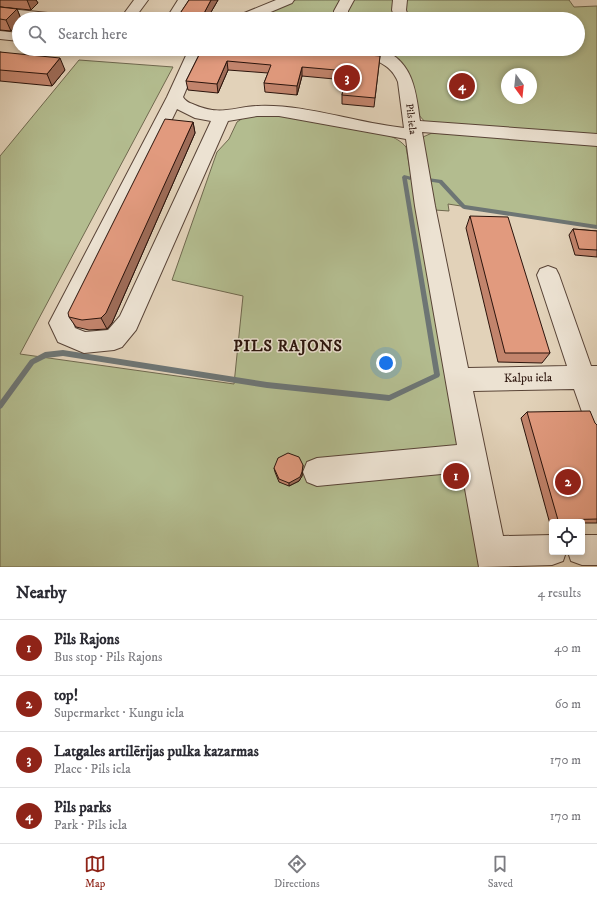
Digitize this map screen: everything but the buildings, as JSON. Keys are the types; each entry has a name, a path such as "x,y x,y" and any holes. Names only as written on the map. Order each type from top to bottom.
{"street":[{"path":"132,12 141,0"},
{"path":"177,12 185,0"},
{"path":"258,12 286,0"},
{"path":"341,12 347,0"},
{"path":"400,0 400,12"},
{"path":"0,12 12,13"},
{"path":"0,35 12,36"},
{"path":"193,56 175,97 61,323 66,335 84,343 114,340 128,323 221,117"},
{"name":"Pils iela","path":"382,56 393,62 403,75 459,380"},
{"path":"175,97 179,104 201,114 221,117 257,111 279,111 392,132 412,130 597,140"},
{"path":"548,275 589,377 597,420"},
{"name":"Kalpu iela","path":"459,380 589,377"},
{"path":"459,380 492,559 549,550"},
{"path":"317,472 473,457"},
{"path":"585,550 597,550"}],"green space":[{"path":"296,0 341,0 337,12 265,12"},
{"path":"352,0 397,0 398,12 347,12 347,8"},
{"path":"402,0 569,0 574,7 597,6 597,136 426,123 417,113 411,80 406,68 388,56 585,56 585,12 405,12"},
{"path":"79,60 173,67 20,354 234,384 243,296 172,280 217,152 229,139 237,122 243,118 268,113 391,136 400,141 406,147 462,464 483,567 0,567 0,156"},
{"path":"432,133 597,144 597,227 448,204 449,211 435,210 421,140 423,137"}],"waterway":[{"path":"0,406 32,362 45,355 63,353 267,385 389,398 437,375 404,177 410,178"},
{"path":"428,180 440,181 464,207 597,227"}],"place":[{"name":"Latgales artilērijas pulka kazarmas","path":"347,78"},
{"name":"Pils parks","path":"462,86"},
{"name":"Pils Rajons","path":"456,476"},
{"name":"top!","path":"568,482"}],"district":[{"name":"PILS RAJONS","path":"288,346"}]}
